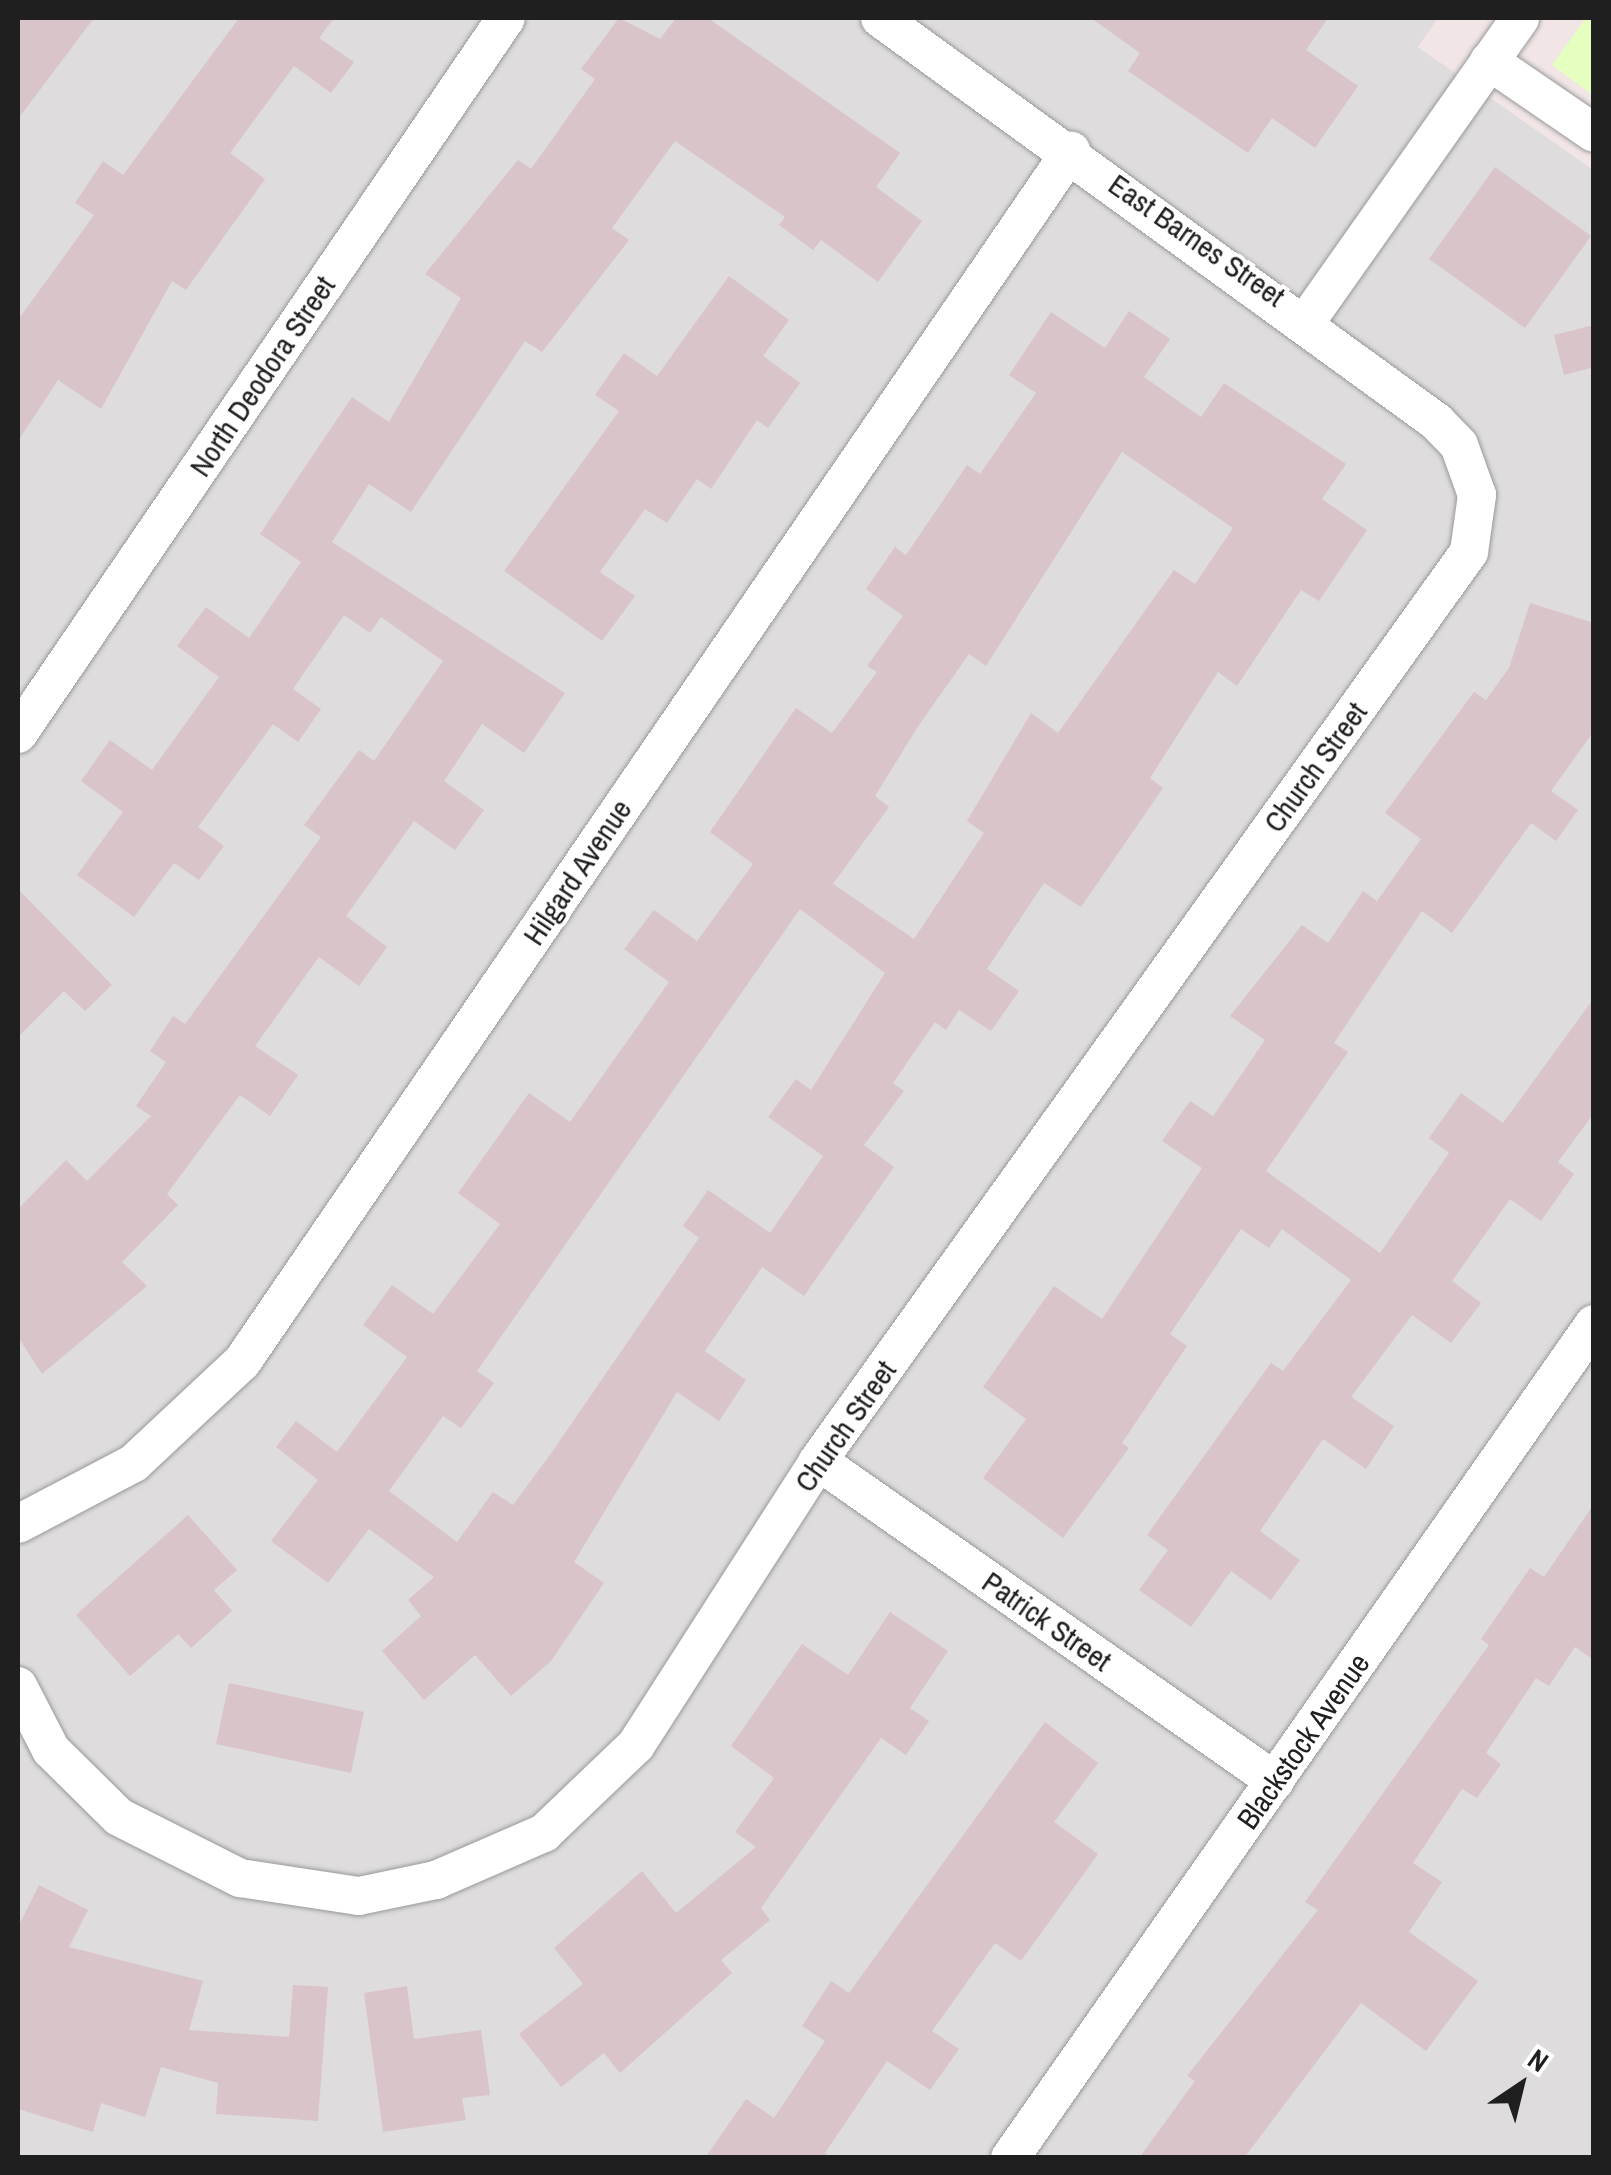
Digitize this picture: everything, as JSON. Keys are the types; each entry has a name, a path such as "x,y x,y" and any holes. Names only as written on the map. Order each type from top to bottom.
{"street":[{"name":"North Deodora Street","path":"18,734 506,18"},
{"name":"East Barnes Street","path":"880,18 1308,319 1438,422 1459,445 1477,496"},
{"path":"1308,319 1520,18"},
{"path":"1489,60 1594,133"},
{"name":"Hilgard Avenue","path":"18,1524 134,1463 242,1362 1071,151"},
{"name":"Church Street","path":"18,1686 78,1780 174,1852 306,1894 358,1896 436,1880 511,1851 590,1797 636,1745 818,1461 1469,552 1477,496"},
{"name":"Blackstock Avenue","path":"1010,2158 1594,1324"},
{"name":"Patrick Street","path":"818,1461 1275,1781"}],"shaded area":[{"path":"18,18 1438,18 1418,47 1593,170 1593,2157 18,2157"}],"green space":[{"path":"1586,18 1593,18 1593,95 1552,65"}],"building":[{"path":"18,18 94,18 18,119"},
{"path":"239,18 334,18 319,38 354,62 331,93 294,66 230,153 265,179 186,290 172,281 101,409 58,380 18,441 18,320 94,215 75,203 103,161 123,175"},
{"path":"619,18 660,39 676,18 708,18 900,153 876,187 922,221 878,282 821,240 813,250 779,225 785,217 675,141 612,228 629,240 542,352 525,341 411,512 369,484 332,542 565,693 524,753 482,724 444,781 484,810 455,850 414,821 346,916 387,947 359,986 319,957 255,1046 298,1075 270,1116 240,1095 167,1194 178,1205 122,1262 147,1286 42,1374 18,1337 18,1209 66,1160 87,1181 151,1116 136,1106 166,1062 150,1051 173,1016 185,1024 321,837 304,825 359,750 374,761 443,661 381,617 370,633 344,615 293,689 321,709 298,742 273,724 198,827 224,846 199,880 174,863 134,917 77,875 123,812 81,781 110,740 152,770 219,677 177,646 206,607 249,638 301,562 260,534 352,397 389,422 461,298 425,274 518,160 531,169 595,79 581,69"},
{"path":"1091,18 1328,18 1306,50 1358,86 1315,148 1272,118 1248,153 1128,71 1140,53"},
{"path":"1495,167 1591,236 1525,328 1429,259"},
{"path":"729,276 789,320 763,356 800,383 768,428 757,420 711,489 697,479 667,523 645,509 600,572 635,596 602,641 504,571 619,411 595,395 624,353 657,376"},
{"path":"1129,311 1170,339 1144,377 1201,417 1224,383 1346,464 1322,499 1367,530 1319,601 1301,590 1237,686 1218,672 1150,778 1163,788 1081,907 1044,883 987,969 1019,991 991,1031 959,1010 946,1030 935,1022 893,1083 904,1091 864,1145 894,1167 804,1296 762,1267 705,1351 746,1380 719,1421 677,1392 574,1562 604,1583 551,1661 511,1696 475,1655 424,1700 382,1651 421,1616 408,1600 434,1577 369,1529 328,1583 271,1541 318,1480 276,1447 296,1421 337,1452 407,1357 363,1325 392,1285 433,1314 500,1224 458,1193 529,1093 570,1122 669,982 624,949 654,910 697,941 753,864 710,832 796,708 832,733 877,672 867,666 903,616 866,589 895,547 906,555 967,465 980,474 1036,393 1009,375 1051,312 1105,348","holes":["1122,452 1233,528 1195,584 1174,570 1058,733 1031,713 967,821 984,833 914,939 833,884 889,807 875,796 919,725 969,654 986,666","800,909 885,973 811,1090 796,1079 768,1117 823,1156 770,1233 708,1190 683,1226 699,1238 552,1452 513,1505 493,1492 457,1542 389,1491 443,1416 461,1428 494,1383 477,1371"]},
{"path":"1594,325 1594,367 1564,375 1554,335"},
{"path":"1530,603 1594,623 1594,731 1551,791 1578,810 1556,841 1531,823 1452,933 1422,911 1334,1043 1348,1052 1266,1171 1380,1253 1449,1153 1429,1138 1461,1093 1503,1123 1594,998 1594,1113 1558,1162 1574,1174 1541,1221 1510,1199 1452,1281 1481,1303 1451,1343 1412,1315 1351,1397 1394,1426 1366,1469 1323,1439 1260,1531 1300,1560 1271,1600 1231,1571 1191,1627 1139,1590 1168,1550 1147,1535 1271,1363 1283,1371 1351,1280 1282,1229 1269,1248 1241,1229 1170,1334 1187,1346 1122,1443 1129,1448 1063,1538 983,1478 1026,1419 983,1387 1054,1286 1102,1319 1202,1168 1162,1141 1190,1101 1213,1116 1265,1040 1230,1016 1302,925 1328,943 1363,891 1377,901 1421,839 1385,813 1474,692 1486,700 1509,668"},
{"path":"18,889 112,985 85,1011 64,991 18,1037"},
{"path":"1594,1504 1594,1660 1575,1647 1549,1686 1536,1678 1486,1753 1501,1764 1477,1798 1462,1789 1413,1863 1442,1882 1409,1932 1478,1981 1426,2051 1361,2003 1244,2158 1139,2158 1195,2081 1187,2076 1318,1910 1305,1902 1489,1645 1481,1639 1530,1568 1544,1577"},
{"path":"188,1515 237,1570 214,1590 232,1611 191,1648 178,1634 130,1676 76,1615"},
{"path":"890,1612 948,1651 910,1708 929,1721 906,1755 881,1738 761,1908 770,1920 721,1960 732,1973 620,2073 604,2053 561,2087 519,2034 583,1984 554,1948 642,1871 676,1913 756,1847 735,1832 774,1778 731,1746 802,1644 848,1675"},
{"path":"229,1683 364,1712 351,1773 216,1744"},
{"path":"1045,1722 1098,1763 1054,1822 1098,1854 1021,1961 995,1943 932,2031 959,2049 930,2090 887,2061 825,2153 831,2158 705,2158 746,2099 774,2118 825,2041 802,2026 831,1981 849,1993"},
{"path":"39,1885 88,1910 69,1947 203,1981 189,2030 289,2037 293,1985 328,1987 318,2121 216,2114 218,2083 161,2067 145,2117 101,2103 93,2132 18,2109 18,1927"},
{"path":"407,1986 414,2039 481,2030 490,2095 462,2098 466,2120 383,2132 364,1993"}]}
